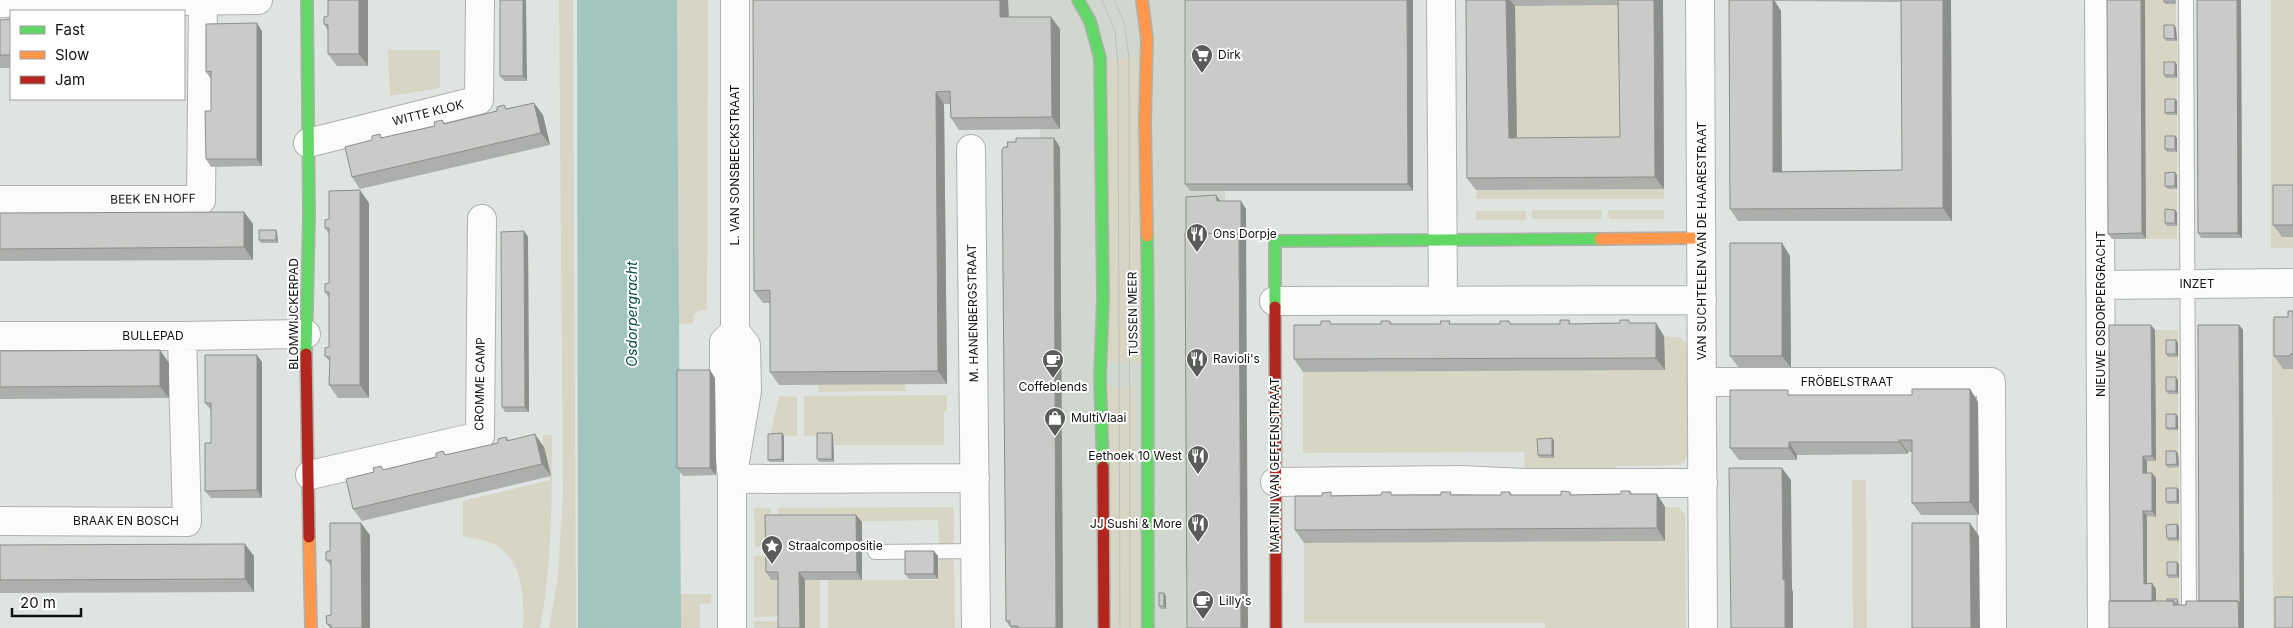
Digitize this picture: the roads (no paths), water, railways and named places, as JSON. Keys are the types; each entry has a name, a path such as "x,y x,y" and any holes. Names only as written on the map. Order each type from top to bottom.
{"street":[{"path":"0,3 258,0"},
{"name":"BLOMWIJCKERPAD","path":"307,0 309,215 306,334 310,475 311,628"},
{"name":"WITTE KLOK","path":"308,143 479,100 480,0"},
{"name":"L. VAN SONSBEECKSTRAAT","path":"732,628 732,479 747,391 746,344 735,331 735,0"},
{"name":"TUSSEN MEER","path":"1142,0 1147,39 1145,131 1149,368 1147,425 1148,628"},
{"path":"1441,0 1443,301"},
{"name":"VAN SUCHTELEN VAN DE HAARESTRAAT","path":"1700,0 1703,628"},
{"name":"NIEUWE OSDORPERGRACHT","path":"2099,0 2102,628"},
{"name":"BEEK EN HOFF","path":"0,200 200,200 203,2"},
{"path":"1081,5 1097,39 1100,58 1103,299 1100,378 1103,425 1104,628"},
{"name":"M. HANENBERGSTRAAT","path":"971,149 976,478 976,628"},
{"name":"CROMME CAMP","path":"310,475 480,436 482,219"},
{"name":"MARTINI VAN GEFFENSTRAAT","path":"1276,628 1274,241 1701,238"},
{"name":"INZET","path":"2101,285 2293,283"},
{"path":"1274,301 1702,300"},
{"name":"BULLEPAD","path":"0,336 306,334"},
{"name":"BRAAK EN BOSCH","path":"0,521 187,522 182,336"},
{"name":"FRÖBELSTRAAT","path":"1703,382 1991,382 1992,628"},
{"path":"732,479 976,478"},
{"path":"1275,482 1460,480 1524,483 1703,483"}],"lane":[{"path":"2186,0 2189,604"},
{"path":"875,552 976,551"},
{"path":"1095,628 1095,608 1104,579"},
{"path":"1148,587 1158,618 1158,628"}],"water":[{"name":"Osdorpergracht","path":"577,0 677,0 681,628 578,628"}],"tram line":[{"path":"1102,0 1115,31 1118,66 1120,628"},
{"path":"1114,0 1124,22 1129,59 1130,628"}],"place":[{"name":"Dirk","path":"1202,74"},
{"name":"Ons Dorpje","path":"1197,253"},
{"name":"Ravioli's","path":"1197,378"},
{"name":"Coffeblends","path":"1053,379"},
{"name":"MultiVlaai","path":"1055,437"},
{"name":"Eethoek 10 West","path":"1198,475"},
{"name":"JJ Sushi & More","path":"1198,543"},
{"name":"Straalcompositie","path":"772,565"},
{"name":"Lilly's","path":"1203,620"}]}
